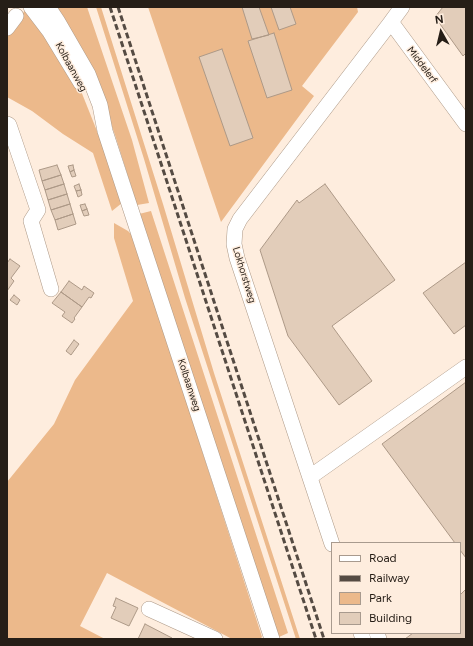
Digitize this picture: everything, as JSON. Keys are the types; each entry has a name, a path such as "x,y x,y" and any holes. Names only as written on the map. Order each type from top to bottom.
{"street":[{"name":"Kolbaanweg","path":"31,7 50,32 79,79 92,108 105,131"},
{"name":"Kolbaanweg","path":"48,7 88,74 100,105 105,131 272,639"},
{"path":"390,22 402,7"},
{"name":"Middelerf","path":"390,22 466,124"},
{"name":"Lokhorstweg","path":"331,542 237,258 234,244 235,229 240,220 390,22"},
{"path":"7,124 9,126 38,210 31,221 51,290"},
{"path":"310,477 466,367"},
{"path":"149,609 215,639"}],"green space":[{"path":"54,7 87,7 132,140 149,203 137,205 115,135 94,76"},
{"path":"96,7 101,7 214,373 300,639 296,639 185,298 144,159"},
{"path":"148,7 357,7 358,12 302,86 314,96 221,222"},
{"path":"26,9 77,81 99,136 122,203 112,211 93,153 63,134 32,111 7,97 7,35"},
{"path":"151,211 288,633 279,637 139,214"},
{"path":"114,223 128,231 133,236 262,637 260,639 232,639 107,573 80,626 105,639 7,639 7,482 54,424 75,380 133,301 114,238"}],"building":[{"path":"242,7 259,7 269,35 252,39"},
{"path":"271,7 290,7 296,24 279,30"},
{"path":"443,7 466,7 466,53 463,56 435,17"},
{"path":"274,33 292,90 267,98 248,41"},
{"path":"222,49 253,138 230,146 199,57"},
{"path":"57,165 61,175 42,181 39,170"},
{"path":"73,165 74,170 70,172 68,166"},
{"path":"74,170 76,176 72,177 70,172"},
{"path":"61,175 64,184 45,190 42,181"},
{"path":"64,184 67,194 48,200 45,190"},
{"path":"79,184 81,190 76,191 74,186"},
{"path":"325,184 395,280 332,326 372,381 339,405 288,336 260,250 297,200 299,203"},
{"path":"81,190 82,195 78,197 76,191"},
{"path":"67,194 70,204 51,210 48,200"},
{"path":"70,204 73,214 55,220 51,210"},
{"path":"85,204 87,209 82,211 80,205"},
{"path":"87,209 89,215 84,216 82,211"},
{"path":"73,214 76,224 58,230 55,220"},
{"path":"10,259 20,266 11,278 14,281 7,291 7,263"},
{"path":"466,262 466,325 454,334 423,293"},
{"path":"69,281 82,290 84,286 94,293 82,307 61,292"},
{"path":"61,292 82,307 72,323 62,316 65,312 52,303"},
{"path":"14,295 20,300 17,305 10,300"},
{"path":"74,340 79,344 71,355 66,351"},
{"path":"466,382 466,558 461,551 461,542 454,542 382,444"},
{"path":"466,589 466,639 405,639 412,634 461,634 461,594"},
{"path":"116,598 138,608 129,626 111,618 116,607 113,606"},
{"path":"145,624 172,638 138,639"}],"railway":[{"path":"110,7 316,639"},
{"path":"118,7 324,639"}]}
